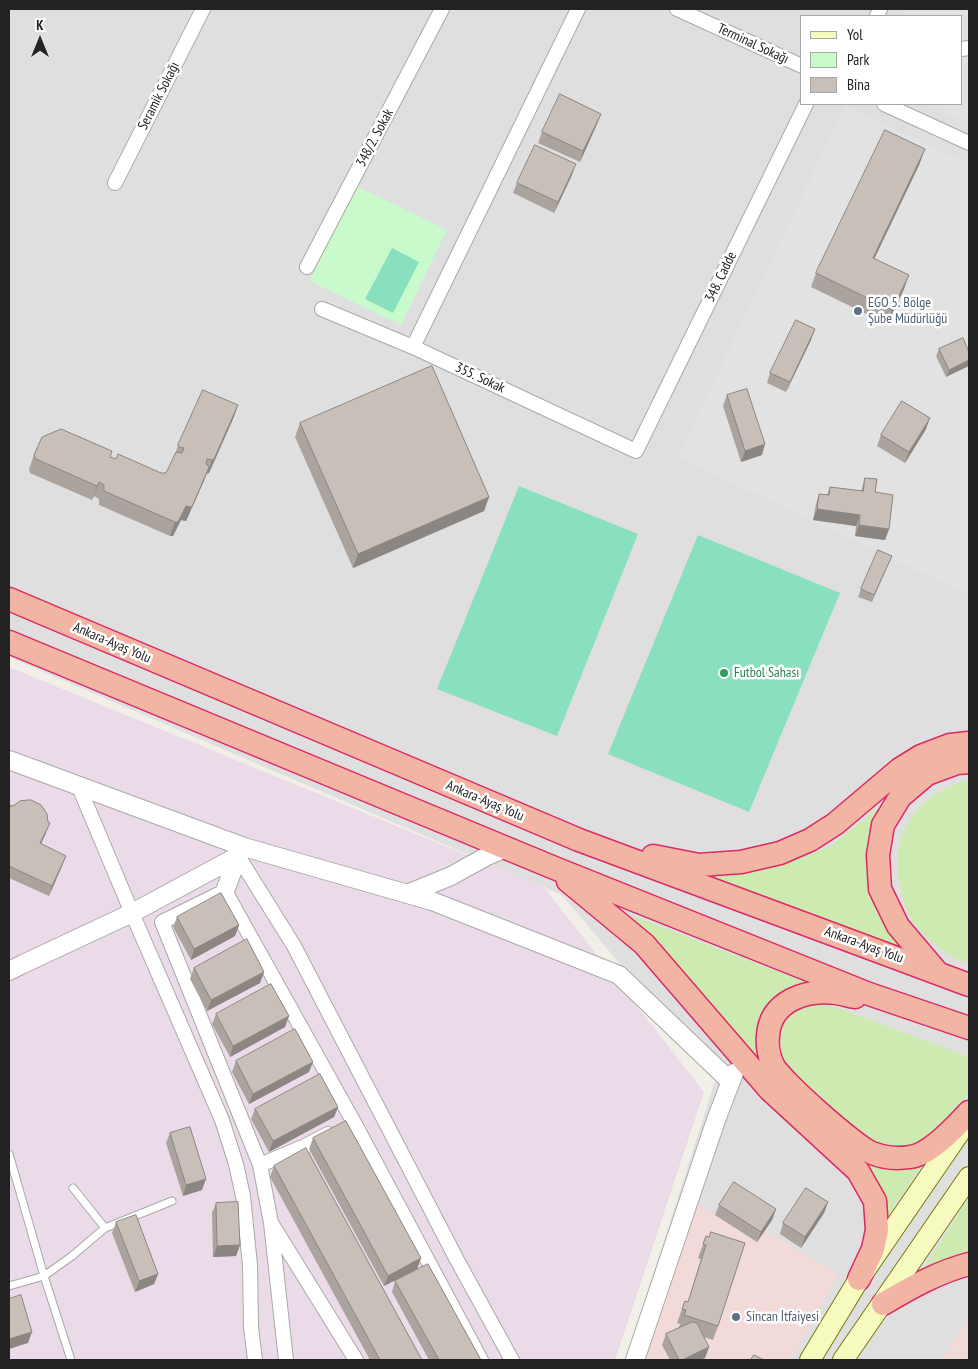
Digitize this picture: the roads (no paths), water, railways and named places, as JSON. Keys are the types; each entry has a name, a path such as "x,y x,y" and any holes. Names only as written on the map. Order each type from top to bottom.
{"highway":[{"name":"Ankara-Ayaş Yolu","path":"9,599 578,840 969,984"},
{"path":"9,642 552,867 860,990 969,1028"},
{"path":"578,840 700,865 741,862 780,853 810,840 836,824 900,769 921,756 950,745 969,743"},
{"path":"937,972 898,926 880,889 878,855 883,825 900,797 928,774 957,763 969,762"},
{"path":"552,867 644,944 770,1090 858,1171 875,1201 877,1230 873,1249 859,1279"},
{"path":"917,1010 836,993 816,993 799,996 775,1012 768,1026 767,1043 773,1066 783,1079 852,1141 871,1153 890,1158 912,1157 931,1148 969,1112"},
{"path":"883,1304 922,1282 956,1267 969,1264"}],"main road":[{"path":"810,1360 859,1279 969,1118"},
{"path":"843,1360 852,1351 969,1176"}],"street":[{"name":"Seramik Sokağı","path":"115,183 203,9"},
{"name":"348/2. Sokak","path":"308,268 442,9"},
{"path":"413,347 578,9"},
{"name":"Terminal Sokağı","path":"677,9 798,62"},
{"name":"348. Cadde","path":"636,451 806,105"},
{"path":"886,105 969,143"},
{"name":"355. Sokak","path":"322,309 413,347 636,451"},
{"path":"9,760 241,852 432,901 619,975 731,1082"},
{"path":"79,787 222,1120 236,1164 243,1196 250,1265 251,1327 255,1360"},
{"path":"407,894 451,876 506,848"},
{"path":"241,852 225,891 162,922 260,1165 271,1223 286,1360"},
{"path":"9,972 132,913 241,852"},
{"path":"241,852 294,946 457,1260 512,1360"},
{"path":"225,891 345,1126 481,1360"},
{"path":"635,1360 716,1120 741,1056"},
{"path":"260,1165 307,1150 345,1126"},
{"path":"271,1223 356,1360"}],"lane":[{"path":"9,1154 44,1276 71,1360"},
{"path":"73,1188 105,1228"},
{"path":"9,1286 44,1276 105,1228 172,1201"}],"place":[{"name":"EGO 5. Bölge Şube Müdürlüğü","path":"858,311"},
{"name":"Futbol Sahası","path":"724,673"},
{"name":"Sincan İtfaiyesi","path":"736,1317"}]}
